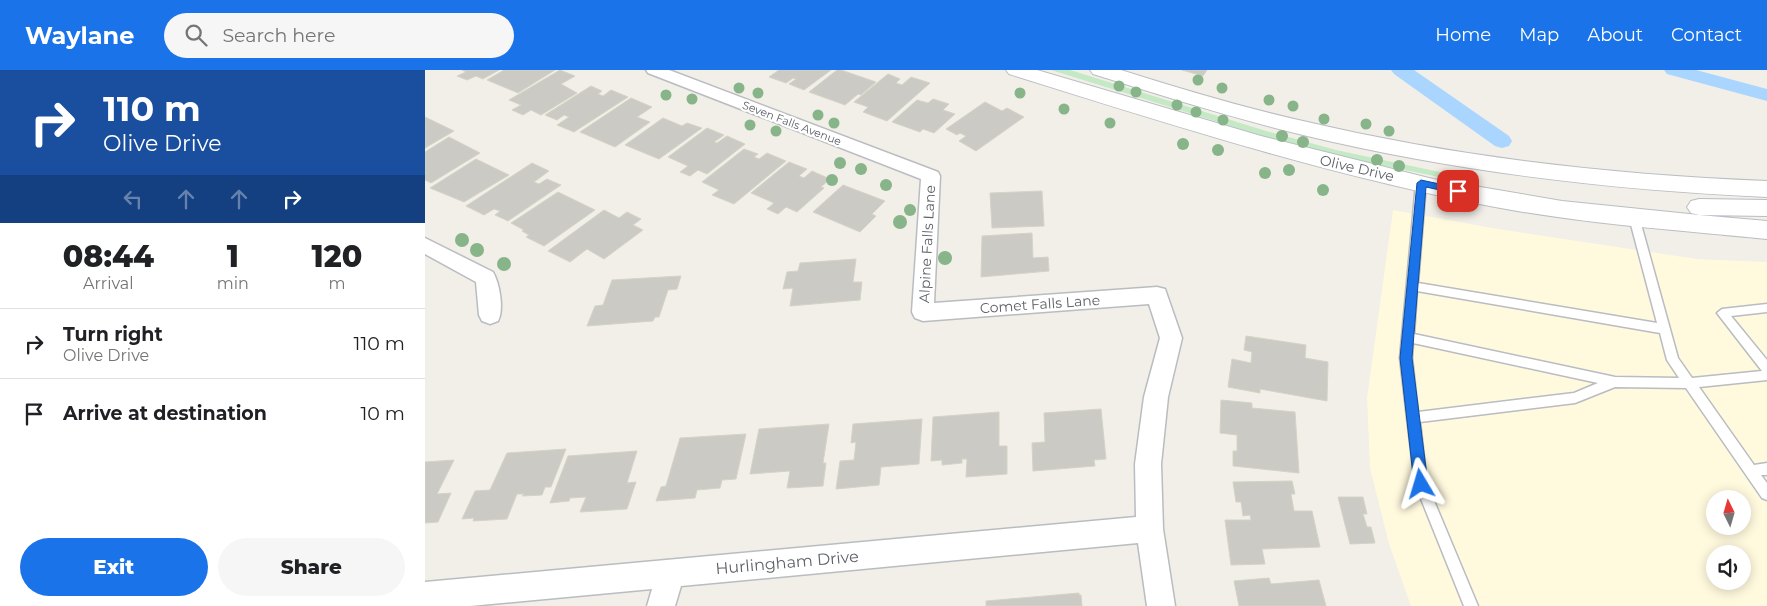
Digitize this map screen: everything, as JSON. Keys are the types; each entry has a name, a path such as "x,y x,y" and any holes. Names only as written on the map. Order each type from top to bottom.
{"main road":[{"name":"Olive Drive","path":"1016,70 1246,141 1317,160 1495,199 1592,214 1767,230"},
{"name":"Olive Drive","path":"1100,70 1245,113 1396,148 1562,173 1644,181 1767,189"},
{"path":"1634,218 1642,211 1680,206 1767,208"}],"street":[{"name":"Seven Falls Avenue","path":"654,70 931,176"},
{"name":"Alpine Falls Lane","path":"923,312 931,176"},
{"path":"425,245 486,278 490,315"},
{"name":"Comet Falls Lane","path":"923,312 1157,295 1171,338 1156,397 1151,436 1148,464 1150,529"},
{"path":"1150,529 1161,606"},
{"name":"Hurlingham Drive","path":"425,596 1150,529"},
{"path":"661,606 670,573"}],"lane":[{"path":"1421,183 1406,358 1413,418 1421,484 1471,606"},
{"path":"1634,218 1673,360 1767,494"},
{"path":"1412,286 1665,329"},
{"path":"1767,308 1722,313 1767,368"},
{"path":"1408,337 1615,382 1689,383 1767,375"},
{"path":"1413,418 1575,398 1615,382"},
{"path":"1751,471 1767,469"}],"shaded area":[{"path":"1393,210 1498,229 1697,259 1767,262 1767,606 1411,606 1389,544 1370,468 1367,398"}],"green space":[{"path":"1051,70 1070,70 1266,131 1336,150 1449,174 1449,179 1356,160 1276,140"}],"building":[{"path":"462,70 499,70 483,79 476,76 467,80 457,76 466,72"},
{"path":"504,70 555,70 518,93 487,80"},
{"path":"560,70 575,76 561,84 577,93 541,115 531,110 523,115 512,110 521,105 509,100"},
{"path":"779,70 831,70 804,90 789,84 796,79 793,78 786,83 769,77"},
{"path":"837,70 876,82 861,95 858,94 845,105 809,92"},
{"path":"1182,70 1207,70 1203,76"},
{"path":"888,74 900,79 896,83 902,85 911,77 930,83 887,121 863,112 868,107 854,102"},
{"path":"591,86 602,91 598,94 603,96 611,90 628,97 574,132 557,125 569,117 564,115 557,120 545,115"},
{"path":"631,98 652,107 637,117 650,122 615,147 580,132"},
{"path":"933,99 949,104 943,110 955,114 934,133 923,129 920,132 892,122 917,100 928,103"},
{"path":"985,102 1002,111 1007,108 1024,117 976,151 959,141 966,136 960,133 957,135 946,129"},
{"path":"425,117 454,131 425,148"},
{"path":"663,118 682,126 687,123 702,128 659,159 625,145"},
{"path":"707,128 724,135 714,142 717,143 727,136 745,144 707,174 698,170 690,176 680,172 688,166 668,157"},
{"path":"449,137 480,153 431,183 425,180 425,152"},
{"path":"744,149 758,154 754,157 759,159 767,153 786,161 734,204 712,195 719,190 702,182"},
{"path":"476,159 509,175 464,202 430,188"},
{"path":"789,162 807,169 799,176 804,178 812,171 830,179 821,187 824,188 797,212 786,207 778,214 767,209 774,203 751,193"},
{"path":"532,163 549,171 534,182 539,184 547,179 561,185 508,221 495,215 500,211 494,209 484,215 466,206"},
{"path":"843,185 885,201 872,214 876,216 860,232 813,212"},
{"path":"1042,191 1044,226 992,228 990,193"},
{"path":"558,192 595,210 544,246 526,237 529,235 522,231 524,230 511,223"},
{"path":"604,210 619,218 627,212 641,219 633,225 643,230 604,259 587,249 570,262 548,251"},
{"path":"1032,233 1033,258 1048,257 1049,271 981,277 982,236"},
{"path":"856,259 853,282 862,282 860,300 790,306 793,288 783,289 787,272 798,271 800,263"},
{"path":"681,276 677,289 668,290 659,317 655,317 653,321 587,326 595,306 603,305 612,280"},
{"path":"1246,336 1306,345 1305,358 1328,362 1327,401 1260,389 1260,393 1228,387 1232,359 1251,363 1252,352 1244,350"},
{"path":"1221,400 1252,403 1252,408 1295,412 1299,473 1233,466 1233,451 1237,451 1237,435 1220,433"},
{"path":"1101,409 1106,459 1094,460 1095,466 1033,471 1032,443 1045,442 1044,413"},
{"path":"999,412 999,446 1007,446 1007,474 966,477 967,459 962,459 962,463 942,465 942,460 931,461 933,417"},
{"path":"922,419 919,464 881,467 879,485 836,489 840,461 854,460 856,442 851,443 853,424"},
{"path":"829,424 823,463 826,463 823,486 787,488 790,471 750,474 759,429"},
{"path":"746,434 736,479 722,480 720,488 697,490 695,498 656,501 661,487 666,486 680,438"},
{"path":"566,449 551,487 545,487 542,495 522,496 524,494 517,494 507,519 473,521 474,518 462,519 475,491 490,490 507,453"},
{"path":"637,451 627,483 636,482 627,509 580,512 586,497 570,498 569,501 550,503 568,456"},
{"path":"454,460 437,494 451,493 438,522 425,523 425,462"},
{"path":"1292,481 1295,494 1291,494 1294,511 1312,511 1320,547 1262,549 1265,564 1231,565 1225,520 1251,520 1250,515 1243,516 1241,502 1236,502 1233,482"},
{"path":"1338,497 1363,497 1367,514 1363,514 1367,527 1371,527 1375,543 1350,544"},
{"path":"1269,578 1271,584 1319,580 1326,606 1239,606 1234,581"},
{"path":"1079,593 1082,606 986,606 986,601"}],"waterway":[{"path":"1401,70 1502,141"},
{"path":"1674,70 1767,95"}],"route":[{"path":"1421,484 1406,358 1421,183 1458,191"}]}
